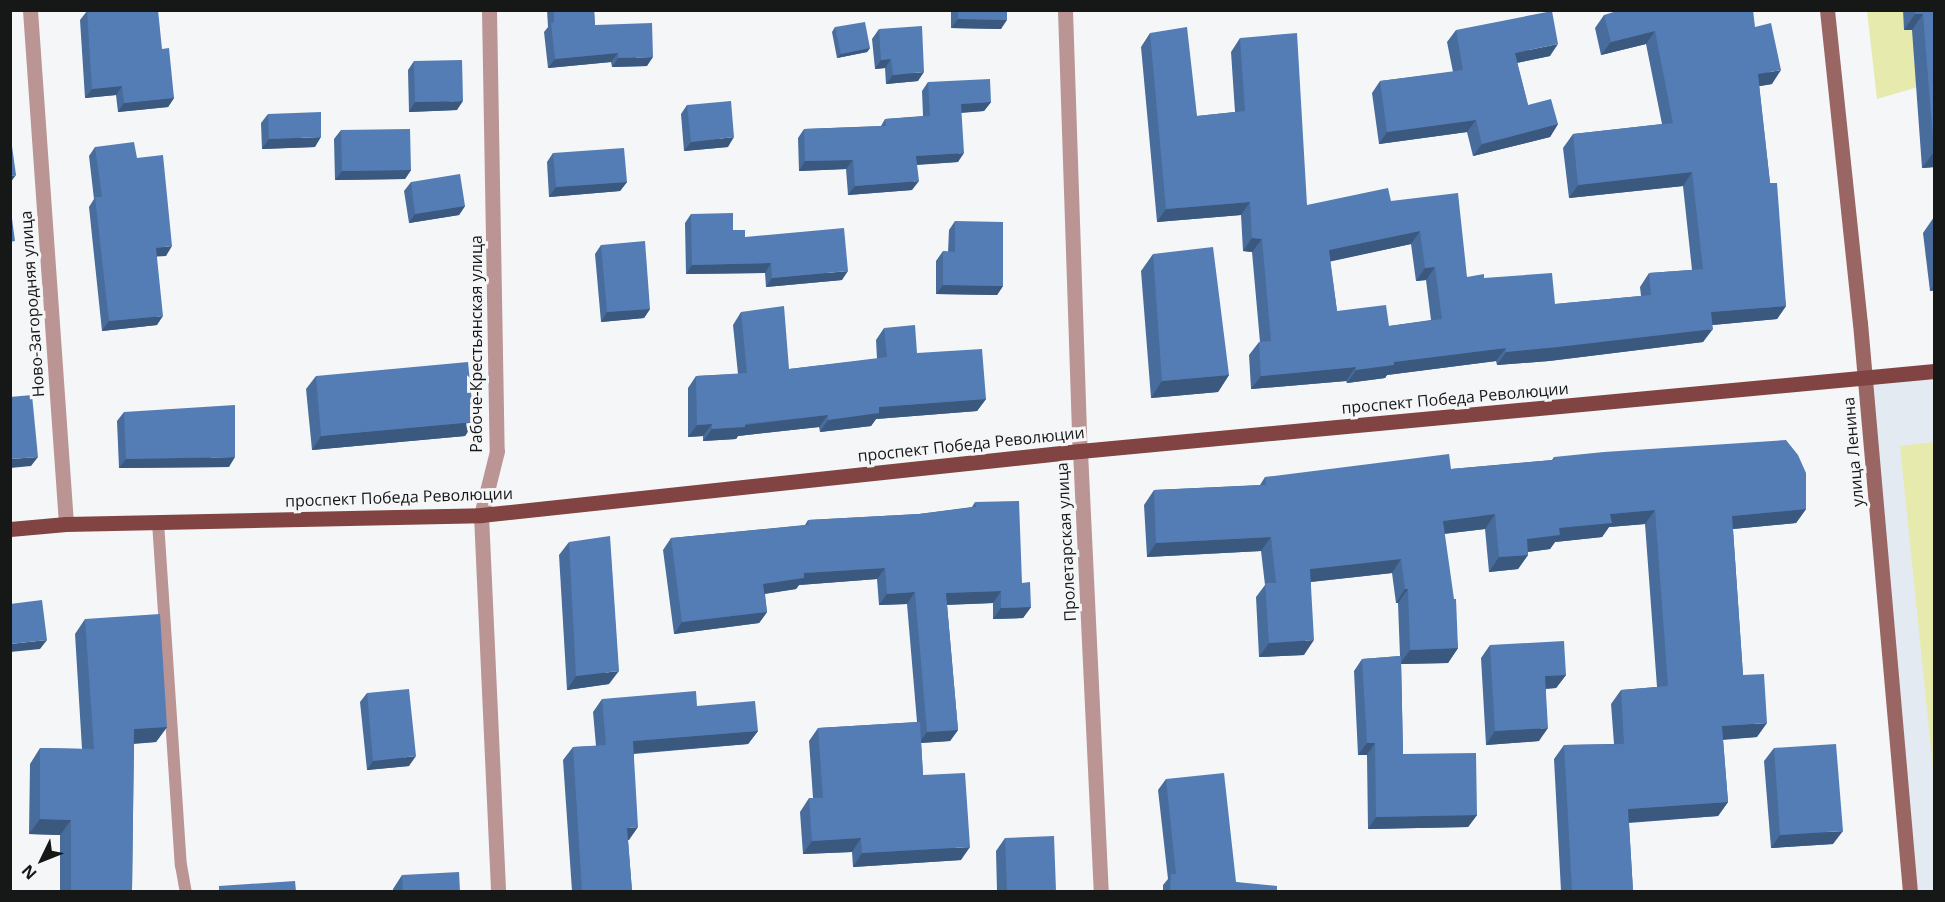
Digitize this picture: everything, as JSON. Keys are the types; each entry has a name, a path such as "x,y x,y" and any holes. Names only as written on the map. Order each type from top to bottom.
{"main road":[{"name":"улица Ленина","path":"1827,10 1864,376 1910,891"},
{"name":"проспект Победа Революции","path":"10,529 66,524 482,515 1080,450 1935,371"}],"street":[{"name":"Ново-Загородняя улица","path":"30,10 66,524"},
{"name":"Рабоче-Крестьянская улица","path":"489,10 497,451 482,515 498,891"},
{"name":"Пролетарская улица","path":"1065,10 1080,450 1101,891"}],"lane":[{"path":"158,522 180,853 186,891"}],"shaded area":[{"path":"1934,371 1934,891 1910,891 1864,376"}],"green space":[{"path":"1867,11 1917,11 1925,85 1877,99"},
{"path":"1934,442 1934,778 1900,446"}],"building":[{"path":"158,10 162,49 169,48 174,98 124,103 122,86 92,89 87,11"},
{"path":"554,10 594,10 595,25 652,23 653,57 618,58 618,53 555,59 551,23 554,22"},
{"path":"958,10 1007,10 1007,20 958,19"},
{"path":"1620,10 1753,10 1755,27 1771,23 1781,70 1758,74 1770,183 1777,183 1786,306 1711,312 1713,329 1506,352 1506,348 1394,362 1394,365 1356,370 1356,367 1261,376 1259,342 1271,341 1262,239 1252,238 1250,202 1166,209 1150,33 1187,27 1197,116 1245,111 1240,38 1297,33 1307,205 1388,188 1391,201 1458,193 1467,277 1484,274 1484,278 1552,273 1555,304 1651,295 1649,273 1703,269 1692,172 1578,185 1573,134 1673,123 1655,31 1611,42 1604,15","holes":["1420,231 1425,268 1435,267 1442,319 1389,326 1386,305 1337,311 1329,250"]},
{"path":"1915,10 1935,10 1935,152 1923,14 1915,14"},
{"path":"1552,11 1558,44 1515,53 1528,105 1551,99 1558,124 1482,144 1476,120 1387,132 1380,81 1463,70 1456,30"},
{"path":"865,22 870,48 841,54 835,27"},
{"path":"922,26 924,72 893,75 891,59 881,60 879,29"},
{"path":"462,60 463,101 415,102 414,61"},
{"path":"990,79 991,102 961,104 964,153 916,156 919,181 855,186 853,160 805,161 804,129 886,126 885,119 930,116 928,82"},
{"path":"731,101 734,137 691,142 687,105"},
{"path":"321,112 321,137 269,139 268,114"},
{"path":"410,129 411,170 342,171 341,130"},
{"path":"10,132 16,175 10,176"},
{"path":"134,142 137,158 163,155 172,246 156,248 163,316 109,321 95,197 102,197 95,147"},
{"path":"624,148 627,182 556,187 553,153"},
{"path":"460,174 465,206 415,214 411,182"},
{"path":"10,204 15,241 10,242"},
{"path":"733,213 733,230 745,230 745,237 844,228 848,271 772,278 771,263 692,265 691,214"},
{"path":"955,221 1003,222 1003,286 943,285 943,251 955,252"},
{"path":"645,241 650,309 607,312 601,245"},
{"path":"1213,247 1229,375 1162,381 1153,254"},
{"path":"784,306 789,369 887,357 884,328 915,325 917,353 982,349 986,399 879,407 879,413 828,420 828,415 745,424 745,427 712,429 712,424 697,425 696,376 747,373 741,312"},
{"path":"468,362 474,422 321,436 316,376"},
{"path":"32,395 38,457 10,459 10,397"},
{"path":"235,405 235,457 126,459 124,412"},
{"path":"1786,440 1798,455 1806,473 1806,509 1732,516 1743,675 1764,674 1767,723 1722,726 1728,802 1628,809 1633,891 1572,891 1564,745 1624,744 1621,690 1668,686 1655,510 1610,514 1612,523 1559,528 1560,535 1527,539 1528,555 1499,557 1495,514 1443,521 1454,599 1456,599 1458,648 1410,650 1408,589 1405,589 1401,559 1310,569 1314,640 1269,643 1265,583 1276,583 1271,537 1156,543 1154,490 1266,485 1265,477 1449,454 1451,469 1554,460 1554,457 1604,452"},
{"path":"1019,501 1022,583 1030,582 1031,607 1001,608 1001,591 946,593 958,730 927,732 915,592 887,594 885,568 804,573 804,578 763,584 767,612 682,622 671,538 809,525 808,520 919,514 976,507 975,502"},
{"path":"610,536 619,671 576,676 569,542"},
{"path":"42,600 47,640 10,644 10,604"},
{"path":"160,614 167,727 134,729 132,891 71,891 71,820 40,819 40,748 94,749 85,619"},
{"path":"1564,641 1566,675 1545,676 1548,728 1495,731 1490,645"},
{"path":"1401,656 1403,754 1476,753 1477,815 1376,817 1375,743 1367,743 1362,659"},
{"path":"409,689 416,756 373,761 367,693"},
{"path":"696,691 697,706 755,701 758,731 633,741 638,827 627,828 632,891 582,891 573,747 606,745 602,699"},
{"path":"920,722 923,775 965,773 970,847 862,853 861,838 812,841 809,798 823,798 818,728"},
{"path":"1836,744 1843,831 1780,835 1774,748"},
{"path":"1224,773 1236,882 1277,886 1277,891 1170,891 1171,874 1176,874 1166,779"},
{"path":"1054,836 1056,891 1007,891 1005,838"},
{"path":"459,872 460,891 403,891 402,875"},
{"path":"295,881 296,891 219,891 219,886"}]}
